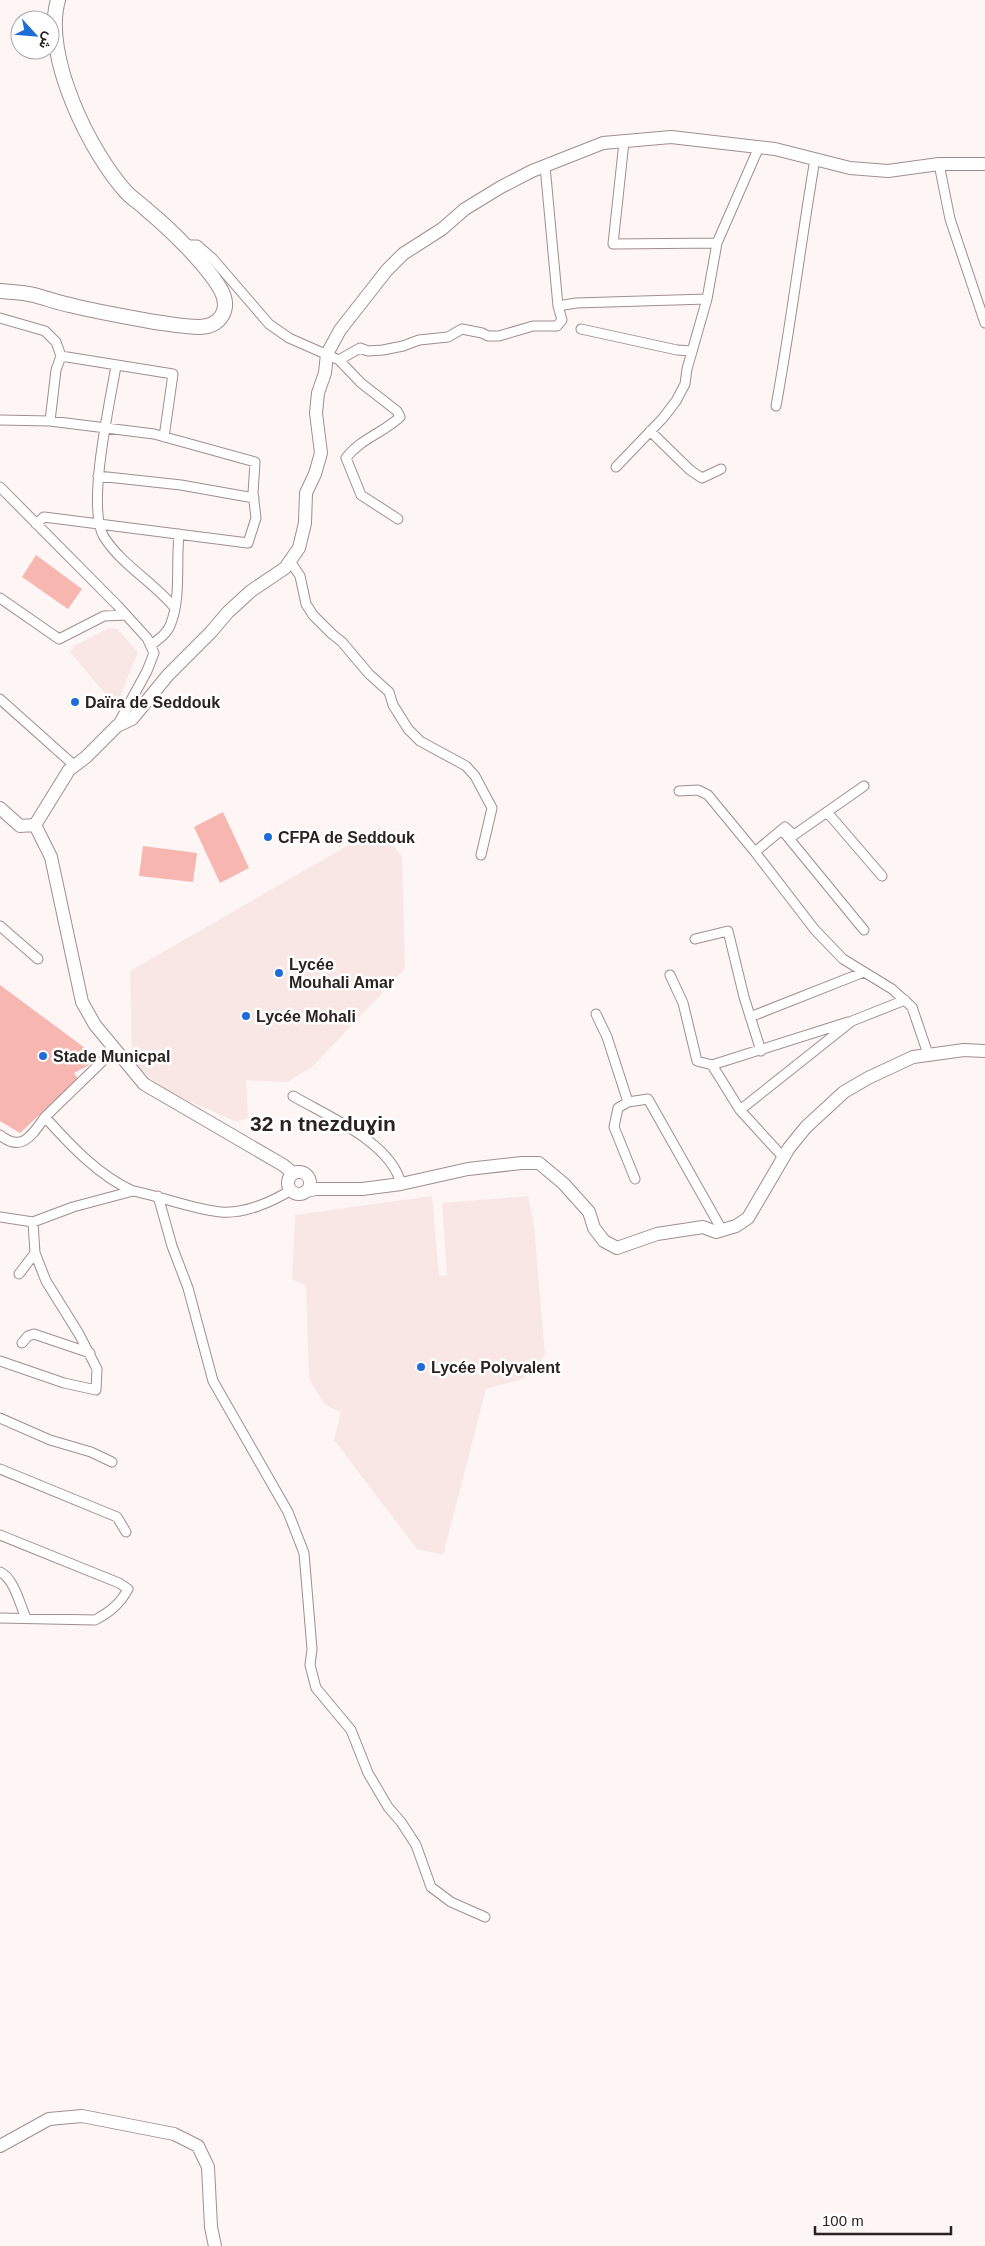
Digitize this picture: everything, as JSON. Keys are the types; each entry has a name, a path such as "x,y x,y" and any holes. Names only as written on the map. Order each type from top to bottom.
{"main road":[{"path":"0,291 32,294 118,316 187,326 204,327 213,324 223,316 225,311 224,298 215,282 184,245 115,179 99,157 86,133 65,79 54,31 58,0"}],"street":[{"path":"117,726 132,719 168,675 228,612 251,591 285,568 299,548 305,523 306,493 316,474 321,453 316,413 318,393 325,373 327,354 340,330 370,290 403,254 500,187 545,166 603,143 671,137 759,147 850,168 888,171 939,164 985,164"},
{"path":"624,142 612,244 717,243"},
{"path":"616,468 676,401 685,384 707,299 717,243 759,147"},
{"path":"776,406 790,333 798,258 815,159"},
{"path":"939,164 950,219 985,323"},
{"path":"339,360 360,348 368,352 383,350 419,340 448,337 462,329 488,336 499,336 533,326 557,326 562,320 558,306 545,166"},
{"path":"184,245 197,246 214,259 269,324 289,338 339,360 361,383 398,411 400,417 387,429 354,448 346,458 361,495 398,520"},
{"path":"558,306 576,303 707,299"},
{"path":"0,318 45,331 56,342 61,356 56,370 50,422"},
{"path":"581,329 677,350 692,351"},
{"path":"61,356 173,374 164,437"},
{"path":"116,366 98,476 98,522 103,536 120,556 174,607"},
{"path":"0,420 50,422 164,437 255,462 254,498 256,518 248,543 98,522 44,517 36,524"},
{"path":"650,431 690,470 702,478 721,470"},
{"path":"98,476 181,485 254,498"},
{"path":"0,487 148,638 154,654 147,671 117,726 69,770 36,825"},
{"path":"151,645 162,637 171,623 174,607 179,534"},
{"path":"290,561 300,576 306,604 313,615 342,642 369,674 389,692 393,705 408,729 420,741 466,766 475,776 492,808 481,855"},
{"path":"0,598 59,638 104,616 126,615"},
{"path":"0,699 75,766"},
{"path":"755,852 785,827 794,835 864,786"},
{"path":"679,791 698,790 708,795 815,930 843,959 892,989 912,1007 928,1054"},
{"path":"0,808 20,826 36,825"},
{"path":"828,812 882,876"},
{"path":"36,825 51,857 82,1002 95,1025 144,1084 293,1173 301,1172 308,1186"},
{"path":"782,830 864,930"},
{"path":"0,926 38,959"},
{"path":"694,938 728,931 750,1017 762,1051"},
{"path":"750,1017 864,972"},
{"path":"670,975 683,1003 697,1062 712,1065 762,1051 809,1033 852,1021 905,1000"},
{"path":"596,1014 607,1037 628,1102"},
{"path":"740,1110 852,1021"},
{"path":"0,1135 8,1141 21,1142 30,1137 45,1118 115,1049"},
{"path":"293,1173 288,1183 291,1190 298,1194 308,1186 362,1189 401,1184 468,1169 539,1163 564,1184 589,1212 594,1228 604,1240 617,1248 657,1234 703,1228 716,1232 736,1226 748,1218 783,1157 806,1127 844,1092 868,1078 913,1057 964,1050 985,1051"},
{"path":"712,1065 740,1110 783,1157"},
{"path":"293,1096 375,1145 398,1173 401,1184"},
{"path":"636,1179 614,1127 618,1108 628,1102 648,1099 722,1230"},
{"path":"45,1118 68,1144 108,1176 133,1191 215,1212 230,1212 269,1202 291,1190"},
{"path":"0,1217 33,1222 73,1207 133,1191"},
{"path":"158,1196 172,1246 188,1288 213,1381 288,1512 304,1553 312,1649 310,1665 316,1688 351,1730 368,1773 388,1807 401,1822 416,1845 431,1887 451,1902 485,1917"},
{"path":"0,1361 64,1382 96,1390 97,1369 90,1353 46,1281 35,1252 33,1222"},
{"path":"19,1274 35,1252"},
{"path":"22,1343 28,1336 34,1334 90,1353"},
{"path":"0,1418 50,1440 91,1452 112,1462"},
{"path":"0,1469 117,1517 126,1532"},
{"path":"0,1535 119,1583 128,1589 122,1600 108,1613 95,1620 0,1618"},
{"path":"0,1572 4,1574 14,1590 26,1618"},
{"path":"0,2146 49,2119 82,2116 174,2134 198,2146 208,2167 211,2227 215,2246"}],"shaded area":[{"path":"36,555 82,589 68,609 22,577"},
{"path":"109,628 117,629 138,652 116,706 70,652 74,646"},
{"path":"223,812 249,868 220,883 194,827"},
{"name":"Lycée Mohali","path":"380,827 402,857 405,969 312,1067 287,1082 246,1080 248,1118 237,1122 162,1089 132,1061 130,971"},
{"path":"143,846 197,853 193,882 139,876"},
{"name":"Stade Municpal","path":"0,985 85,1048 89,1065 74,1073 78,1079 20,1133 0,1121"},
{"name":"Lycée Polyvalent","path":"432,1196 439,1276 447,1275 442,1203 528,1196 534,1225 545,1356 523,1379 486,1389 443,1555 417,1549 334,1440 341,1412 325,1405 309,1379 306,1286 292,1279 295,1215"}],"place":[{"name":"Daïra de Seddouk","path":"75,702"},
{"name":"CFPA de Seddouk","path":"268,837"},
{"name":"Lycée Mouhali Amar","path":"279,973"},
{"name":"Lycée Mohali","path":"246,1016"},
{"name":"Stade Municpal","path":"43,1056"},
{"name":"Lycée Polyvalent","path":"421,1367"}],"district":[{"name":"32 n tnezduɣin","path":"323,1123"}]}
